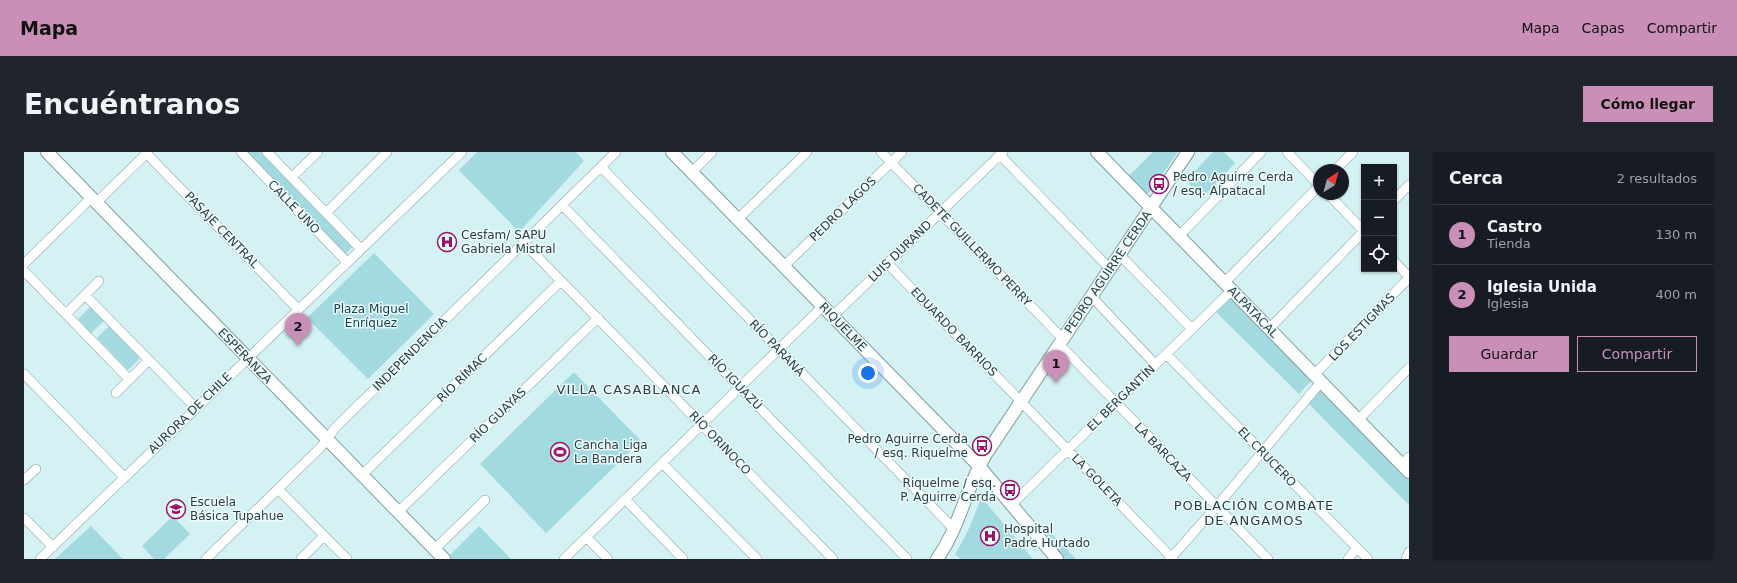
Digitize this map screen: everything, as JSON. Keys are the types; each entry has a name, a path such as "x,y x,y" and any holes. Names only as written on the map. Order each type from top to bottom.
{"street":[{"name":"ESPERANZA","path":"47,152 444,559"},
{"path":"24,264 147,152"},
{"name":"PASAJE CENTRAL","path":"147,152 298,309"},
{"name":"CALLE UNO","path":"241,152 348,262"},
{"name":"CALLE UNO","path":"267,152 361,249"},
{"path":"292,178 318,152"},
{"path":"326,213 387,152"},
{"name":"AURORA DE CHILE","path":"40,559 462,152"},
{"name":"INDEPENDENCIA","path":"206,559 321,447 335,428 616,152"},
{"name":"RIQUELME","path":"672,152 979,466 1057,559"},
{"path":"692,172 712,152"},
{"path":"738,219 807,152"},
{"name":"CADETE GUILLERMO PERRY","path":"881,152 940,212 1061,342"},
{"name":"PEDRO LAGOS","path":"784,266 902,152"},
{"name":"ALPATACAL","path":"1096,152 1358,420 1407,465"},
{"name":"PEDRO AGUIRRE CERDA","path":"936,559 954,529 979,466 1020,401 1188,152"},
{"path":"1179,236 1261,152"},
{"path":"1287,152 1313,180"},
{"path":"1341,164 1353,152"},
{"path":"1001,154 1110,269"},
{"name":"LUIS DURAND","path":"833,316 1001,154"},
{"name":"RÍO PARANÁ","path":"601,167 954,529"},
{"path":"1397,197 1409,185"},
{"name":"EL BERGANTÍN","path":"1011,505 1192,329 1313,193"},
{"path":"1334,200 1361,228"},
{"name":"RÍO IGUAZÚ","path":"562,205 907,559"},
{"path":"1269,329 1361,234"},
{"name":"RÍO ORINOCO","path":"523,242 832,559"},
{"path":"1119,254 1192,329"},
{"name":"EDUARDO BARRIOS","path":"888,263 1020,401"},
{"path":"1397,264 1409,277"},
{"path":"24,271 129,379"},
{"name":"LOS ESTIGMAS","path":"1172,559 1262,452 1318,378 1409,277"},
{"path":"66,314 99,281"},
{"name":"RÍO RÍMAC","path":"362,475 561,281"},
{"path":"85,295 196,408"},
{"path":"1091,296 1156,364"},
{"path":"564,559 823,306"},
{"name":"RÍO GUAYAS","path":"398,512 598,318"},
{"name":"LA BARCAZA","path":"1061,342 1116,403 1268,559"},
{"name":"EL CRUCERO","path":"1166,354 1356,549 1368,559"},
{"path":"116,393 149,360"},
{"path":"1358,420 1409,368"},
{"path":"24,374 124,478"},
{"name":"LA GOLETA","path":"1020,401 1172,559"},
{"path":"662,463 757,559"},
{"path":"24,479 36,469"},
{"path":"278,489 347,559"},
{"path":"625,499 683,559"},
{"path":"435,549 485,500"},
{"path":"24,518 53,547"},
{"path":"303,558 324,536"},
{"path":"586,537 608,559"},
{"path":"1348,559 1356,549"},
{"path":"1406,559 1409,552"}],"green space":[{"path":"244,152 261,152 353,246 345,255"},
{"path":"477,152 576,152 584,161 519,232 459,170"},
{"path":"1153,152 1178,152 1150,192 1145,194 1129,176"},
{"path":"1213,152 1224,152 1235,163 1203,197 1186,181"},
{"name":"Plaza Miguel Enríquez","path":"374,253 434,314 368,379 307,318"},
{"path":"1229,297 1312,380 1299,394 1215,311"},
{"path":"92,305 106,319 91,333 78,319"},
{"path":"109,326 140,358 128,370 97,338"},
{"name":"Cancha Liga La Bandera","path":"574,372 641,441 546,533 480,464"},
{"path":"1316,387 1409,480 1409,505 1306,401"},
{"name":"Hospital Padre Hurtado","path":"981,497 1033,559 960,559 955,554 967,533"},
{"path":"173,516 190,534 164,559 154,559 142,546"},
{"path":"91,526 123,559 55,559"},
{"path":"479,526 511,559 452,559 449,556"},
{"path":"1046,528 1076,559 1063,559 1041,533"}],"place":[{"name":"Pedro Aguirre Cerda / esq. Alpatacal","path":"1159,184"},
{"name":"Cesfam/ SAPU Gabriela Mistral","path":"447,242"},
{"name":"Iglesia Unida","path":"298,346"},
{"name":"Castro","path":"1056,383"},
{"name":"Pedro Aguirre Cerda / esq. Riquelme","path":"982,446"},
{"name":"Cancha Liga La Bandera","path":"560,452"},
{"name":"Riquelme / esq. P. Aguirre Cerda","path":"1010,490"},
{"name":"Escuela Básica Tupahue","path":"176,509"},
{"name":"Hospital Padre Hurtado","path":"990,536"}],"district":[{"name":"VILLA CASABLANCA","path":"629,389"},
{"name":"POBLACIÓN COMBATE DE ANGAMOS","path":"1254,512"}]}
